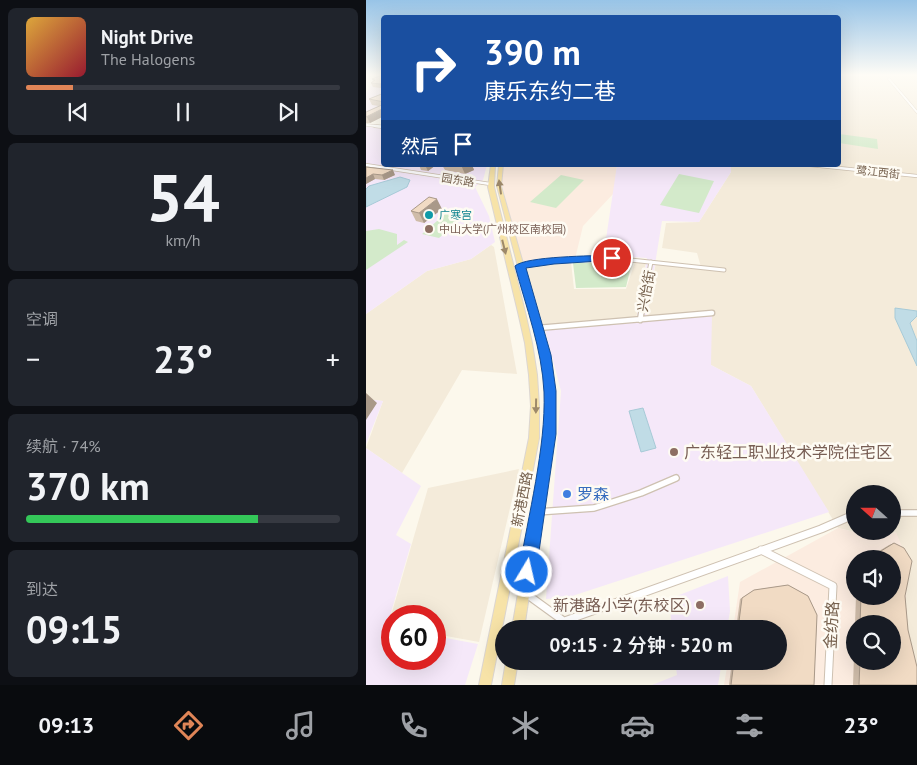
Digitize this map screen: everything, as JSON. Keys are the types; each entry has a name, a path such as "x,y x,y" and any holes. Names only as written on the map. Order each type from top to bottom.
{"main road":[{"name":"新港西路","path":"485,685 534,438 536,398 529,350 490,184 493,167"},
{"name":"新港西路","path":"501,167 499,186 538,328 548,372 550,407 549,434 519,620"},
{"path":"508,685 510,670"}],"street":[{"path":"367,125 381,127"},
{"name":"园东路","path":"366,165 490,184"},
{"name":"鹭江西街","path":"829,167 917,176"},
{"path":"520,266 554,261 612,258 724,270"},
{"name":"兴怡街","path":"640,320 651,262"},
{"path":"538,328 712,313"},
{"path":"537,512 594,508 676,478"},
{"path":"901,513 917,513"},
{"path":"570,620 821,529 846,518"},
{"name":"金纺路","path":"761,550 833,586 828,685"},
{"path":"524,592 562,620"}],"shaded area":[{"path":"366,106 381,106 381,110 366,117"},
{"path":"841,106 917,106 917,671 905,619 901,580 901,550 898,550 897,540 901,540 901,485 846,485 846,530 838,528 751,386 711,365 646,319 656,262 701,267 697,253 662,248 666,223 699,222 731,172 731,167 841,167"},
{"name":"中山大学(广州校区南校园)","path":"366,126 381,128 381,167 486,167 483,180 475,187 489,216 495,242 471,259 427,271 366,314"},
{"path":"503,167 617,167 614,193 583,226 575,259 523,264 501,182"},
{"name":"广东轻工职业技术学院住宅区","path":"617,167 731,167 731,172 699,222 662,221 646,320 712,314 711,365 751,386 829,512 569,597 546,599 561,391 545,330 636,321 647,258 616,256 620,240 606,239"},
{"path":"491,245 494,247 517,374 462,370 402,473 366,448 383,401 366,399 366,314 427,271 471,259"},
{"path":"554,261 571,262 574,289 626,289 635,262 646,262 636,319 539,327 522,266"},
{"path":"366,399 383,401 366,444"},
{"path":"366,448 421,486 396,535 411,544 393,605 381,605 381,670 446,670 446,638 478,644 465,685 366,685"},
{"path":"519,469 479,642 446,636 446,605 394,605 428,488"},
{"path":"838,528 846,530 846,540 899,540 908,562 905,619 917,685 724,685 726,670 787,670 787,620 734,620 740,582"},
{"name":"新港路小学(东校区)","path":"728,576 730,611 728,620 671,620 669,599"},
{"path":"676,670 720,670 718,685 652,685 677,675"}],"green space":[{"path":"841,134 877,139 878,149 841,143"},
{"path":"679,174 714,181 699,213 660,205"},
{"path":"561,175 584,180 556,208 530,202"},
{"path":"452,208 469,211 439,238 422,234"},
{"path":"379,229 397,234 397,245 404,240 408,242 366,270 366,231"},
{"path":"632,262 626,287 576,288 573,263"}],"water":[{"path":"400,177 410,180 407,187 366,207 366,189 369,186"},
{"path":"895,308 917,311 917,316 910,323 917,341 917,366 895,318"},
{"path":"643,408 656,448 641,452 629,411"}],"building":[{"path":"381,106 381,110 366,117 366,112"},
{"path":"366,167 393,170 382,175 373,174 366,178"},
{"path":"429,197 437,199 419,213 411,211"},
{"path":"894,543 904,548 912,561 905,596 908,630 917,667 917,685 859,685 860,670 901,670 901,615 860,615 861,605 901,605 901,550 883,550"},
{"path":"788,585 808,596 817,615 814,685 731,685 733,670 787,670 787,620 739,620 742,598 754,590"}],"place":[{"name":"广寒宫","path":"429,215"},
{"name":"中山大学(广州校区南校园)","path":"429,229"},
{"name":"广东轻工职业技术学院住宅区","path":"674,452"},
{"name":"罗森","path":"567,494"},
{"name":"新港路小学(东校区)","path":"700,605"}],"route":[{"path":"527,572 549,434 550,391 545,355 520,266 554,261 612,258"}]}
